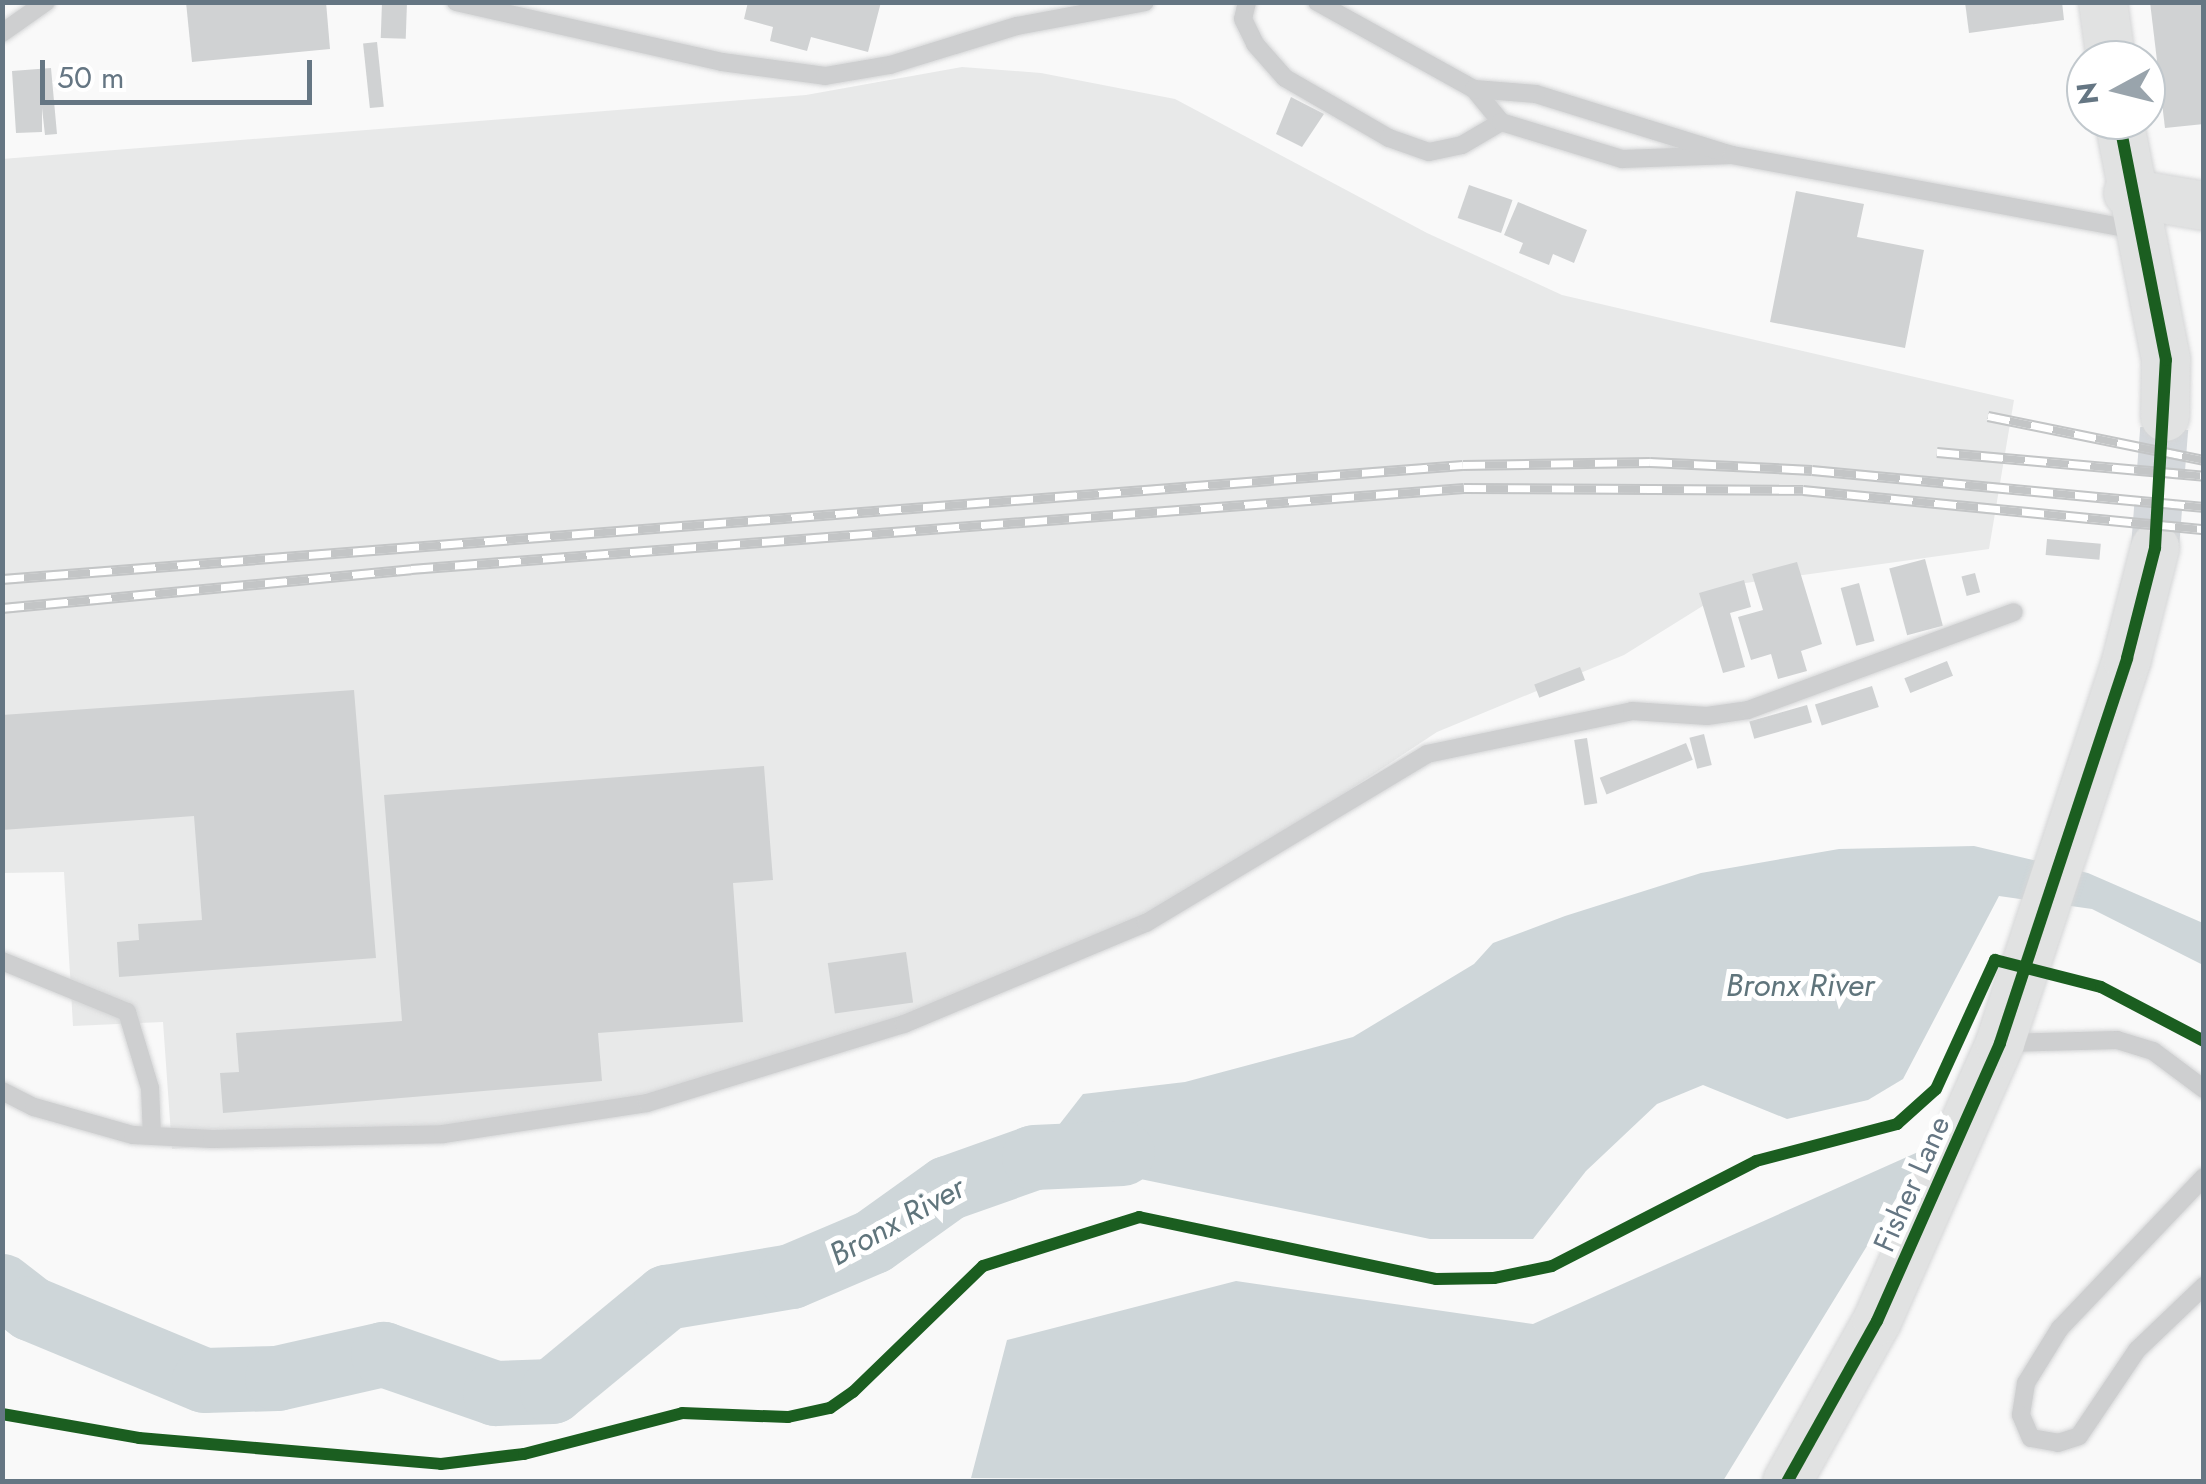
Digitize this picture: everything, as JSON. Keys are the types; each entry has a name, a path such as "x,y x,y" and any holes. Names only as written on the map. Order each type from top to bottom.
{"street":[{"path":"2104,2 2109,40"},
{"path":"2121,140 2132,212 2166,360 2165,416"},
{"path":"2132,212 2204,206"},
{"name":"Fisher Lane","path":"1787,1482 1878,1321 2000,1043 2127,658 2155,548"}],"lane":[{"path":"2,33 46,2"},
{"path":"456,2 779,72 826,76 890,66 1017,26 1145,2"},
{"path":"1247,2 1244,19 1255,44 1285,78 1388,138 1429,152 1462,145 1501,122"},
{"path":"1317,2 1474,89 1501,122 1635,161 1732,156"},
{"path":"1474,89 1536,94 1732,156 2132,212"},
{"path":"2,1090 34,1108 152,1136 443,1134 647,1102 904,1024 1146,923 1427,754 1632,712 1706,716 1748,710 2014,612"},
{"path":"2,961 127,1012 150,1088 152,1136"},
{"path":"2000,1043 2117,1040 2153,1052 2204,1089"},
{"path":"2204,1177 2060,1328 2026,1382 2021,1415 2031,1438 2058,1443 2079,1436 2137,1350 2204,1286"}],"shaded area":[{"path":"962,67 1041,73 1175,99 1427,233 1562,295 2014,400 1989,549 1738,584 1624,655 1437,732 1162,914 911,1014 727,1073 537,1121 172,1149 163,1022 73,1026 64,872 3,873 2,159 806,95"}],"water":[{"name":"Bronx River","path":"1974,846 2088,873 2203,923 2203,965 2092,909 1999,896 1903,1079 1868,1100 1787,1119 1703,1085 1657,1104 1586,1171 1533,1239 1430,1239 1034,1157 1083,1094 1185,1082 1353,1037 1474,964 1493,943 1565,916 1701,873 1839,849"},
{"path":"1927,1148 1723,1481 971,1478 1007,1340 1236,1281 1533,1324"}],"building":[{"path":"186,2 326,2 330,49 192,62"},
{"path":"382,2 407,3 406,39 381,38"},
{"path":"748,2 881,2 868,52 811,37 807,51 770,41 773,27 744,19"},
{"path":"1965,2 2062,2 2064,20 1969,33"},
{"path":"2150,2 2204,2 2204,124 2166,128 2166,40 2155,40"},
{"path":"377,42 384,107 370,108 363,43"},
{"path":"51,68 57,134 45,135 42,108 42,132 16,133 12,71"},
{"path":"1291,97 1324,114 1302,147 1276,134"},
{"path":"1469,185 1512,200 1501,233 1458,218"},
{"path":"1796,191 1864,204 1857,237 1924,250 1905,348 1770,322"},
{"path":"1518,202 1587,230 1574,263 1553,254 1549,265 1519,253 1523,243 1504,235"},
{"path":"2047,539 2101,544 2099,560 2046,555"},
{"path":"1925,559 1943,626 1907,635 1889,569"},
{"path":"1797,562 1822,644 1801,651 1807,671 1778,679 1771,654 1751,660 1738,617 1763,610 1752,574"},
{"path":"1975,573 1980,592 1967,596 1961,577"},
{"path":"1744,580 1751,607 1730,613 1745,667 1723,673 1699,593"},
{"path":"1859,583 1875,641 1856,646 1841,588"},
{"path":"1947,661 1953,676 1910,693 1904,678"},
{"path":"1580,667 1585,680 1539,698 1534,685"},
{"path":"1872,686 1879,707 1822,725 1815,705"},
{"path":"354,690 376,958 119,977 117,942 139,940 138,924 202,920 194,816 2,830 2,715"},
{"path":"1807,705 1812,722 1754,739 1749,722"},
{"path":"1704,734 1712,765 1697,769 1689,738"},
{"path":"1587,738 1597,803 1584,805 1574,740"},
{"path":"1686,743 1693,760 1607,795 1600,778"},
{"path":"764,766 773,880 733,883 743,1022 598,1033 602,1081 223,1113 220,1073 239,1072 236,1033 402,1021 384,795"},
{"path":"906,952 913,1003 835,1013 828,963"}],"waterway":[{"name":"Bronx River","path":"2,1286 30,1308 204,1380 277,1378 383,1354 495,1393 552,1391 666,1297 791,1276 873,1241 947,1188 1034,1157 1122,1153"}],"tunnel":[{"path":"2155,548 2165,417"}],"railway":[{"path":"1988,416 2204,460"},
{"path":"1937,452 2204,476"},
{"path":"2,579 1463,465 1650,462 1812,470 2204,507"},
{"path":"2,608 411,569 1464,488 1803,490 2204,529"}],"cycle path":[{"path":"1787,1482 1877,1321 2000,1043 2127,658 2155,548 2166,360 2123,140"},
{"path":"2,1414 139,1438 441,1464 524,1454 682,1413 788,1417 830,1408 853,1392 983,1266 1139,1217 1436,1279 1494,1278 1552,1266 1756,1161 1897,1124 1936,1089 1995,960 2101,987 2204,1041"}]}
